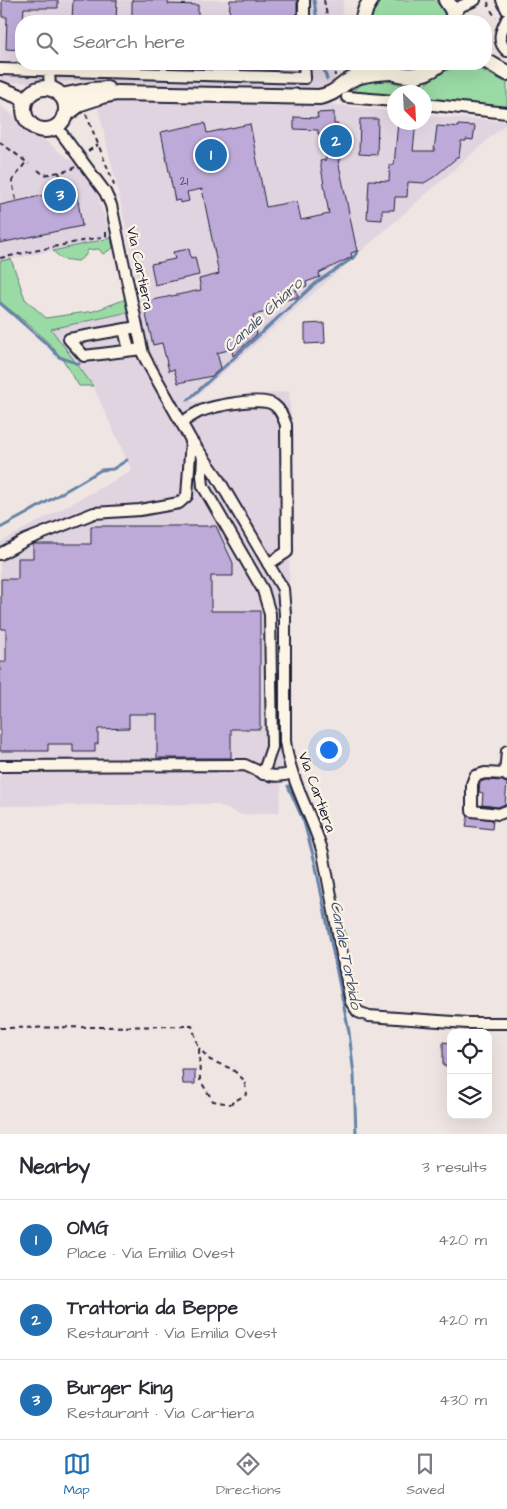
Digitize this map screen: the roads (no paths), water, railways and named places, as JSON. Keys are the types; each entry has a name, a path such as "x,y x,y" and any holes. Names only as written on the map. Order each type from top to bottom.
{"main road":[{"path":"446,0 454,15"},
{"path":"492,66 507,73"},
{"path":"353,79 358,70"},
{"path":"387,70 406,76 423,74 430,70"},
{"path":"117,92 107,88 55,93 43,89 36,90 26,100 24,113 31,124 43,130 50,129 81,103 117,92 313,97 336,91 353,79 374,73 390,72"},
{"path":"0,89 26,100"},
{"path":"55,93 64,102 66,109 60,121"}],"street":[{"path":"304,0 304,15"},
{"path":"456,15 461,6 475,0"},
{"path":"502,19 500,39 502,46 507,51"},
{"path":"0,69 15,70"},
{"path":"24,70 305,78 304,70"},
{"path":"49,71 55,93"},
{"path":"414,76 415,85"},
{"path":"336,91 387,100"},
{"path":"432,105 507,113"},
{"name":"Via Cartiera","path":"60,121 106,192 111,205 137,327 146,360 191,440 216,475 283,589 285,741 287,756 297,787 317,832 323,853 351,1002 358,1012 369,1016 467,1023 507,1023"},
{"path":"137,327 69,339 84,356 142,349"},
{"path":"124,329 129,350"},
{"path":"181,423 199,412 213,408 263,401 272,404 282,413 286,424 287,552 268,564"},
{"path":"0,554 26,540 94,513 140,510 179,503 187,496 191,440"},
{"path":"203,457 203,486 263,590 270,614 272,747 263,774"},
{"path":"507,751 506,775 485,773 476,776 472,784 472,811 499,814 507,811"},
{"path":"0,766 245,765 263,774 277,777 292,773"}],"waterway":[{"name":"Canale Chiaro","path":"314,0 316,15"},
{"name":"Canale Chiaro","path":"324,70 327,79"},
{"name":"Canale Chiaro","path":"188,400 317,282 353,258 358,251"},
{"name":"Canale Torbido","path":"0,303 59,357 79,364"},
{"name":"Canale Chiaro","path":"0,528 101,470 113,469 127,460"},
{"name":"Canale Torbido","path":"288,786 304,822 315,862 349,1032 354,1075 356,1134"}],"place":[{"name":"Trattoria da Beppe","path":"336,141"},
{"name":"OMG","path":"211,155"},
{"name":"Burger King","path":"60,195"}]}
